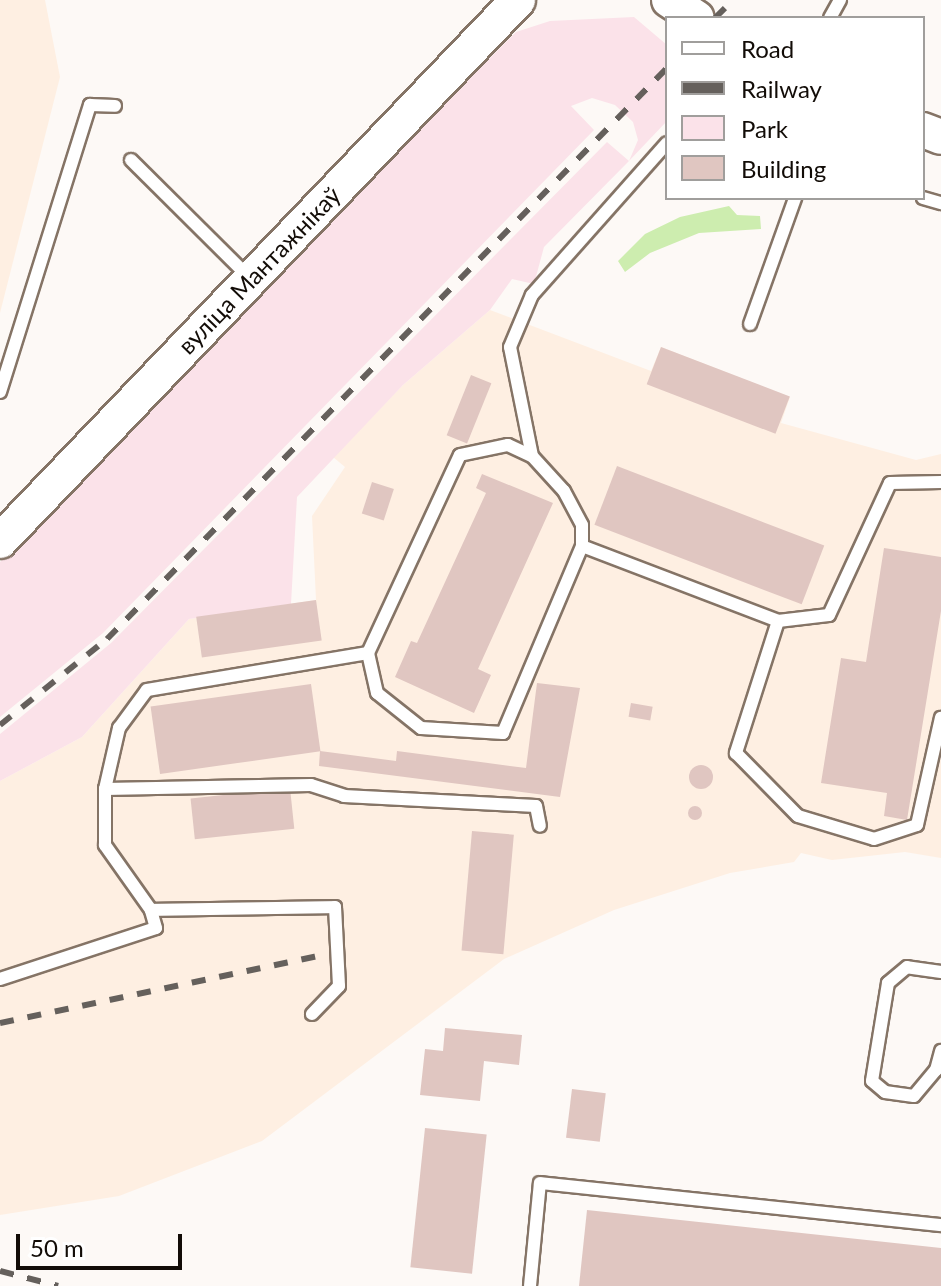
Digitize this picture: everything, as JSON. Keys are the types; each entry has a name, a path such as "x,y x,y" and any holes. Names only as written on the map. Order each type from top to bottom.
{"main road":[{"name":"вуліца Мантажнікаў","path":"0,541 518,0"},
{"path":"669,0 694,16"}],"lane":[{"path":"0,392 90,105 115,106"},
{"path":"532,456 510,347 532,295 665,145"},
{"path":"131,160 251,278"},
{"path":"750,324 794,200"},
{"path":"508,445 532,456 564,491 582,525 582,546 503,733 421,728 377,693 368,653 460,455 508,445"},
{"path":"582,546 778,621 829,615 890,483 941,482"},
{"path":"778,621 736,753 798,816 874,839 917,825 941,718"},
{"path":"0,979 156,928 151,910 105,845 105,789 119,728 147,690 368,653"},
{"path":"105,789 311,785 344,796 536,806 540,826"},
{"path":"151,910 335,907 339,986 312,1014"},
{"path":"941,972 907,967 888,983 872,1081 885,1092 914,1096 936,1070 941,1051"},
{"path":"530,1286 540,1183 941,1225"}],"shaded area":[{"path":"0,0 45,0 60,77 0,313"},
{"path":"729,206 737,215 760,216 761,229 699,233 650,253 625,272 618,261 645,234 680,217"},
{"path":"490,310 651,371 661,347 790,397 781,423 916,460 941,454 941,858 905,852 832,860 801,853 794,862 730,873 614,910 504,959 262,1141 119,1196 0,1215 0,781 82,737 189,619 316,600 312,516 345,467 333,457 403,385"}],"green space":[{"path":"634,17 665,43 665,123 629,161 638,140 633,122 615,105 592,98 571,106 594,130 103,633 0,717 0,562 312,235 516,32 550,21"},
{"path":"607,142 629,161 544,247 534,284 512,279 490,310 403,385 297,497 291,604 189,619 82,737 0,781 0,734 111,643"}],"building":[{"path":"661,347 790,396 775,434 647,384"},
{"path":"471,375 491,383 467,444 447,435"},
{"path":"617,466 824,546 802,604 594,525"},
{"path":"482,474 553,503 478,669 491,675 474,713 395,677 411,641 417,643 486,493 476,488"},
{"path":"372,482 394,489 384,520 362,513"},
{"path":"884,548 941,557 941,611 907,820 884,816 887,793 821,783 841,658 866,662"},
{"path":"316,600 322,641 202,657 196,617"},
{"path":"537,683 580,688 560,797 319,766 320,751 396,761 397,751 526,768"},
{"path":"311,684 320,751 160,774 151,707"},
{"path":"631,703 653,707 650,721 629,717"},
{"path":"701,765 709,769 713,777 709,785 701,789 693,785 689,777 693,769"},
{"path":"290,788 294,829 195,839 191,798"},
{"path":"695,806 702,813 695,820 688,813"},
{"path":"472,831 514,835 503,954 462,951"},
{"path":"445,1028 522,1035 519,1065 484,1061 480,1101 420,1095 425,1049 443,1051"},
{"path":"572,1089 606,1093 600,1142 566,1138"},
{"path":"425,1128 487,1134 472,1274 410,1267"},
{"path":"587,1210 941,1248 941,1286 579,1286"}],"railway":[{"path":"717,16 733,0"},
{"path":"0,725 107,639 665,70"},
{"path":"0,1023 318,956"},
{"path":"0,1271 58,1286"}]}
